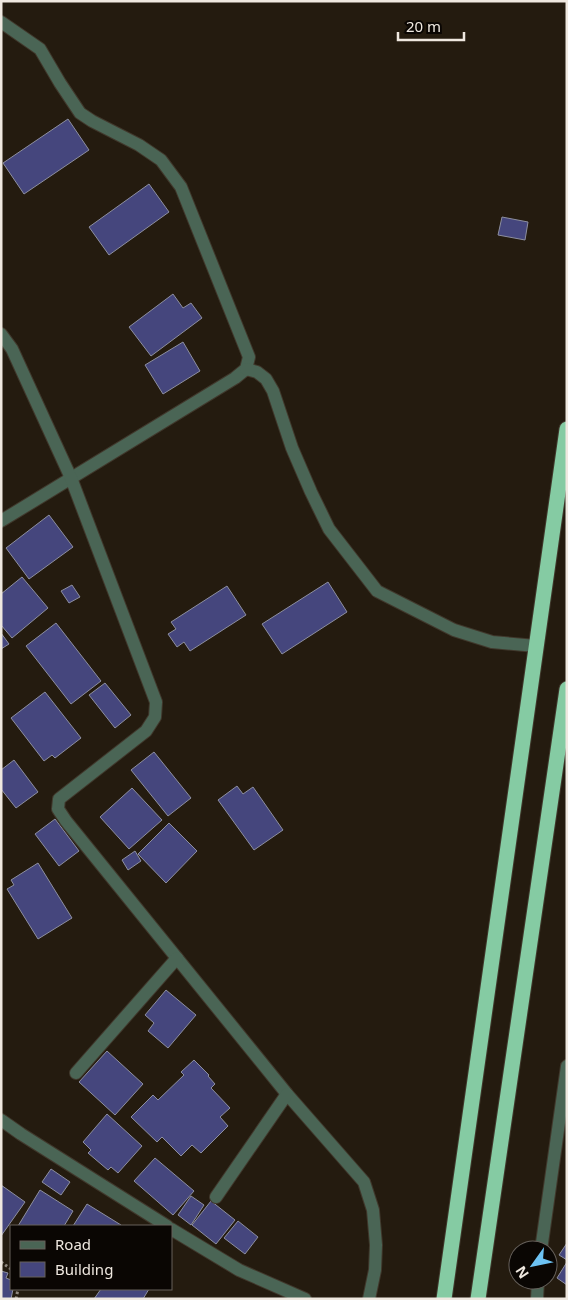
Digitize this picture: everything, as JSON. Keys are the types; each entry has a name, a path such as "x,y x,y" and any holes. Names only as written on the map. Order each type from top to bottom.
{"highway":[{"path":"444,1299 567,429"},
{"path":"478,1299 567,689"}],"street":[{"path":"1,22 40,49 80,113 139,145 161,160 181,187 249,357 246,369 235,378 1,521"},
{"path":"1,334 12,349 71,478 156,702 154,717 146,731 59,799 58,809 287,1094 364,1182 373,1210 376,1245 375,1270 369,1299"},
{"path":"246,369 257,372 266,379 273,391 292,448 310,492 329,529 377,591 454,630 492,642 536,646"},
{"path":"76,1073 177,958"},
{"path":"542,1240 567,1066"},
{"path":"216,1197 287,1094"},
{"path":"1,1120 165,1225"},
{"path":"172,1230 239,1270 305,1299"}],"building":[{"path":"68,119 89,150 24,194 3,163"},
{"path":"149,184 169,212 109,255 89,227"},
{"path":"502,217 528,222 525,240 498,235"},
{"path":"173,294 183,308 191,303 202,318 151,356 129,327"},
{"path":"183,342 200,371 163,394 145,365"},
{"path":"49,515 73,547 29,579 6,548"},
{"path":"22,577 48,608 12,638 1,625 1,594"},
{"path":"328,582 347,612 282,654 262,624"},
{"path":"72,585 80,597 69,603 61,591"},
{"path":"227,586 246,615 190,651 184,642 177,647 168,634 176,629 171,622"},
{"path":"56,623 101,681 71,704 26,646"},
{"path":"1,633 9,644 1,649"},
{"path":"105,683 131,715 115,728 89,695"},
{"path":"45,692 81,738 55,758 52,755 44,761 11,718"},
{"path":"154,752 191,798 168,816 131,770"},
{"path":"14,760 38,792 16,808 1,789 1,770"},
{"path":"237,786 243,794 253,787 283,830 254,850 218,800"},
{"path":"132,788 162,820 129,849 100,817"},
{"path":"55,819 79,851 59,866 35,834"},
{"path":"169,823 197,851 166,883 138,854"},
{"path":"135,851 141,861 128,870 122,860"},
{"path":"38,863 72,918 38,939 7,889 14,885 11,880"},
{"path":"166,990 196,1015 168,1048 148,1031 154,1023 145,1015"},
{"path":"107,1051 143,1084 115,1115 79,1082"},
{"path":"194,1060 215,1084 211,1088 230,1108 220,1117 228,1126 201,1153 192,1145 181,1156 162,1137 157,1142 131,1117 153,1095 158,1100 184,1075 181,1072"},
{"path":"107,1114 142,1146 118,1173 111,1167 108,1170 88,1153 91,1150 83,1142"},
{"path":"155,1158 194,1191 173,1215 134,1181"},
{"path":"51,1169 70,1182 61,1195 42,1182"},
{"path":"1,1185 25,1202 1,1236"},
{"path":"40,1190 73,1211 65,1225 19,1225"},
{"path":"191,1196 204,1205 191,1225 178,1215"},
{"path":"211,1201 235,1220 216,1244 192,1225"},
{"path":"87,1204 121,1225 74,1225"},
{"path":"238,1221 258,1237 245,1254 224,1238"},
{"path":"567,1243 567,1260 559,1255"},
{"path":"567,1262 567,1285 558,1279"},
{"path":"1,1271 8,1273 6,1278 10,1280 10,1290 13,1290 11,1299 1,1299"},
{"path":"100,1290 148,1290 143,1299 94,1299"}]}
